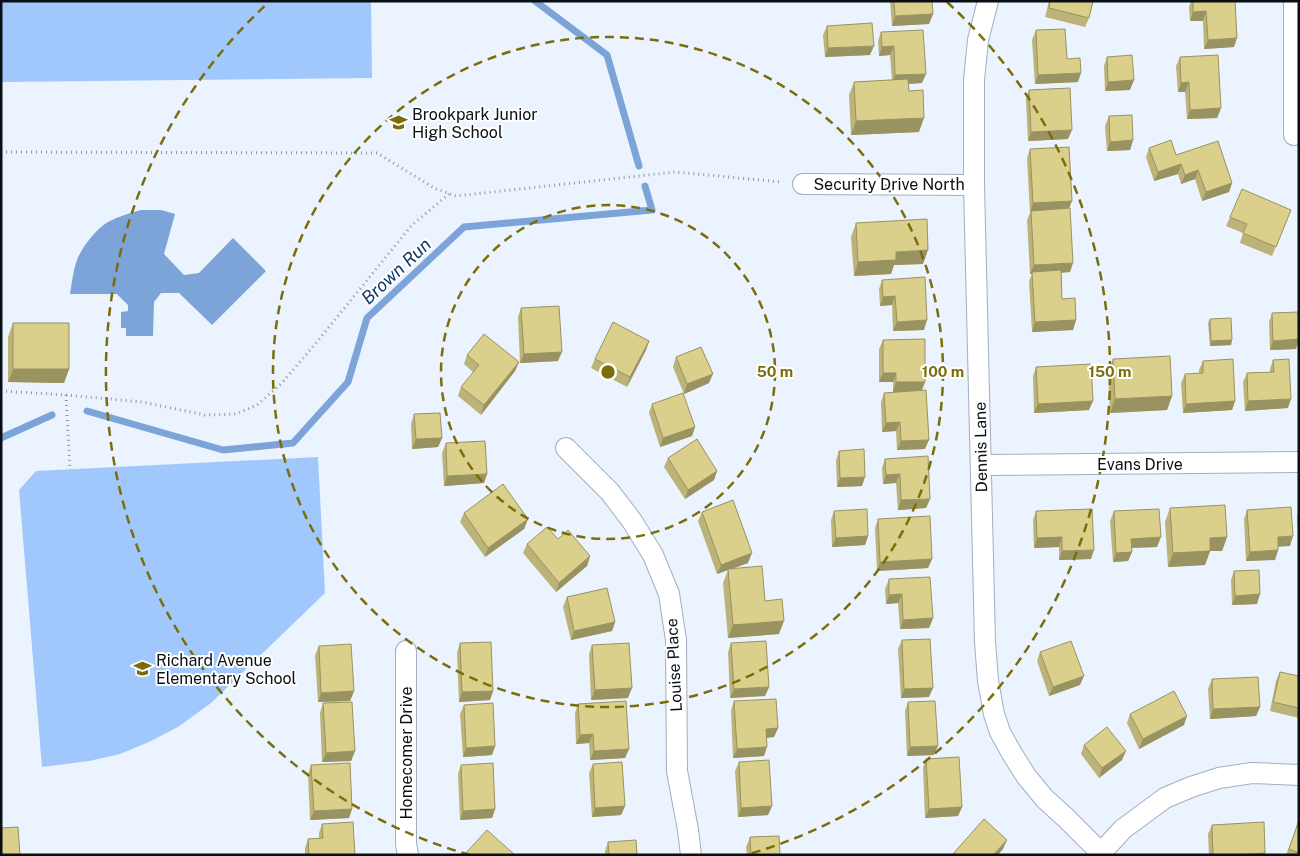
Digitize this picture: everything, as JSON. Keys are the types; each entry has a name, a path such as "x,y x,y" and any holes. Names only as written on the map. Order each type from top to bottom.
{"street":[{"name":"Dennis Lane","path":"988,1 978,40 974,80 974,185 985,642 988,681 994,714 1010,752 1026,776 1045,799 1101,854"},
{"path":"1294,1 1294,134"},
{"name":"Security Drive North","path":"803,184 974,185"},
{"name":"Louise Place","path":"566,448 610,492 632,521 653,555 669,594 676,640 677,771 688,830 690,855"},
{"name":"Evans Drive","path":"981,465 1299,462"},
{"name":"Homecomer Drive","path":"406,651 406,844 408,855"},
{"path":"1101,854 1122,830 1165,798 1191,787 1219,778 1252,773 1299,775"}],"path":[{"path":"1,152 377,153 434,188 456,196 675,172 803,184"},
{"path":"1,391 142,402 205,415 236,414 257,405 281,384 316,344 412,225 449,194"},
{"path":"66,395 70,470"}],"shaded area":[{"path":"2,1 371,1 372,78 2,82"},
{"path":"141,210 161,210 175,214 164,254 184,275 199,273 233,238 266,271 212,325 179,293 161,293 154,302 153,336 126,336 126,328 121,328 121,312 128,311 128,305 117,294 70,294 77,260 90,239 108,222 120,216"},
{"path":"318,457 325,593 211,703 178,727 120,754 89,761 42,767 19,490 36,471"}],"building":[{"path":"894,1 932,1 933,14 895,16"},
{"path":"1050,1 1093,1 1089,18 1049,8"},
{"path":"1193,1 1235,1 1237,38 1208,40 1206,11 1193,12"},
{"path":"872,23 874,46 828,48 827,26"},
{"path":"1065,29 1067,59 1080,58 1081,73 1038,75 1036,30"},
{"path":"923,30 926,74 895,75 894,46 882,47 881,32"},
{"path":"1132,55 1134,80 1108,82 1107,57"},
{"path":"1218,55 1221,108 1190,110 1189,82 1181,83 1180,57"},
{"path":"908,79 909,91 923,90 924,118 856,121 854,82"},
{"path":"1070,88 1072,130 1031,132 1029,90"},
{"path":"1132,115 1133,140 1110,142 1109,116"},
{"path":"1171,140 1176,155 1218,141 1232,183 1206,192 1198,170 1185,175 1181,164 1158,172 1149,148"},
{"path":"1069,147 1072,201 1033,203 1030,149"},
{"path":"1242,189 1291,210 1276,247 1243,233 1247,224 1230,217"},
{"path":"1070,208 1073,263 1034,265 1031,211"},
{"path":"927,219 928,250 896,252 896,260 858,262 856,223"},
{"path":"1061,270 1062,299 1075,298 1076,320 1035,322 1032,272"},
{"path":"925,277 927,320 897,322 895,296 883,297 882,280"},
{"path":"559,306 562,352 524,354 521,308"},
{"path":"1298,312 1299,339 1273,341 1272,313"},
{"path":"1231,318 1232,340 1211,341 1210,319"},
{"path":"613,322 649,341 630,377 595,359"},
{"path":"13,323 69,323 69,369 13,369"},
{"path":"484,334 519,362 484,405 461,387 479,365 467,355"},
{"path":"925,339 925,382 896,382 896,373 883,373 883,340"},
{"path":"701,347 713,374 687,384 676,357"},
{"path":"1170,356 1172,396 1115,399 1113,359"},
{"path":"1233,359 1235,401 1186,404 1185,374 1203,373 1203,361"},
{"path":"1289,359 1291,399 1248,401 1247,373 1274,372 1273,360"},
{"path":"1091,364 1093,401 1038,404 1036,367"},
{"path":"926,390 929,440 901,441 900,422 886,423 884,393"},
{"path":"683,393 695,427 663,438 652,404"},
{"path":"440,413 442,438 416,439 414,414"},
{"path":"697,439 717,471 688,490 668,458"},
{"path":"485,441 487,474 447,476 446,443"},
{"path":"864,449 865,477 840,478 839,451"},
{"path":"928,456 930,499 901,500 900,474 886,475 885,459"},
{"path":"503,484 528,519 488,548 464,513"},
{"path":"733,500 752,553 721,565 702,512"},
{"path":"1225,505 1227,537 1210,538 1210,551 1173,553 1170,508"},
{"path":"1291,507 1293,536 1278,537 1278,550 1250,552 1247,510"},
{"path":"867,509 868,536 836,538 834,511"},
{"path":"1092,509 1094,550 1062,551 1062,537 1037,538 1036,511"},
{"path":"1159,509 1161,537 1131,539 1132,552 1116,553 1114,511"},
{"path":"930,516 932,559 880,562 878,519"},
{"path":"547,527 558,539 568,530 590,556 559,583 527,544"},
{"path":"762,566 765,601 782,599 784,621 733,625 728,569"},
{"path":"1259,570 1260,594 1235,596 1234,571"},
{"path":"930,577 933,618 903,620 902,594 889,595 889,579"},
{"path":"607,588 615,622 574,631 567,597"},
{"path":"930,639 933,688 904,689 902,640"},
{"path":"766,641 769,687 734,689 731,643"},
{"path":"1071,641 1084,676 1053,687 1040,652"},
{"path":"491,642 493,691 462,692 460,643"},
{"path":"629,643 632,688 595,690 592,645"},
{"path":"351,644 354,691 321,693 319,646"},
{"path":"1280,672 1299,676 1299,708 1273,702"},
{"path":"1258,677 1260,707 1213,709 1212,679"},
{"path":"1174,691 1187,716 1143,739 1130,714"},
{"path":"776,699 778,728 766,729 767,747 737,749 734,701"},
{"path":"626,701 629,749 594,751 593,734 580,735 578,704"},
{"path":"935,701 938,746 910,747 908,702"},
{"path":"352,702 355,751 326,753 323,703"},
{"path":"493,703 495,746 466,748 464,705"},
{"path":"1107,727 1126,751 1102,768 1084,745"},
{"path":"959,757 962,807 929,809 926,759"},
{"path":"769,760 772,806 741,808 739,762"},
{"path":"622,762 625,806 595,808 593,764"},
{"path":"350,763 352,809 314,811 311,765"},
{"path":"493,763 495,809 463,811 461,765"},
{"path":"984,819 1007,840 993,855 952,855"},
{"path":"1299,820 1299,853 1289,849"},
{"path":"353,822 355,855 309,855 308,839 323,838 322,824"},
{"path":"1264,822 1265,853 1213,855 1212,825"},
{"path":"18,827 20,855 1,855 1,828"},
{"path":"487,830 515,855 464,855"},
{"path":"779,836 780,855 751,855 750,837"},
{"path":"636,840 637,855 609,855 608,842"}],"waterway":[{"name":"Brown Run","path":"535,1 607,55 639,166"},
{"name":"Brown Run","path":"87,411 223,450 293,443 348,382 367,318 464,227 652,210 645,186"},
{"name":"Brown Run","path":"1,438 52,415"}],"place":[{"name":"Brookpark Junior High School","path":"398,123"},
{"name":"Richard Avenue Elementary School","path":"142,669"}]}
